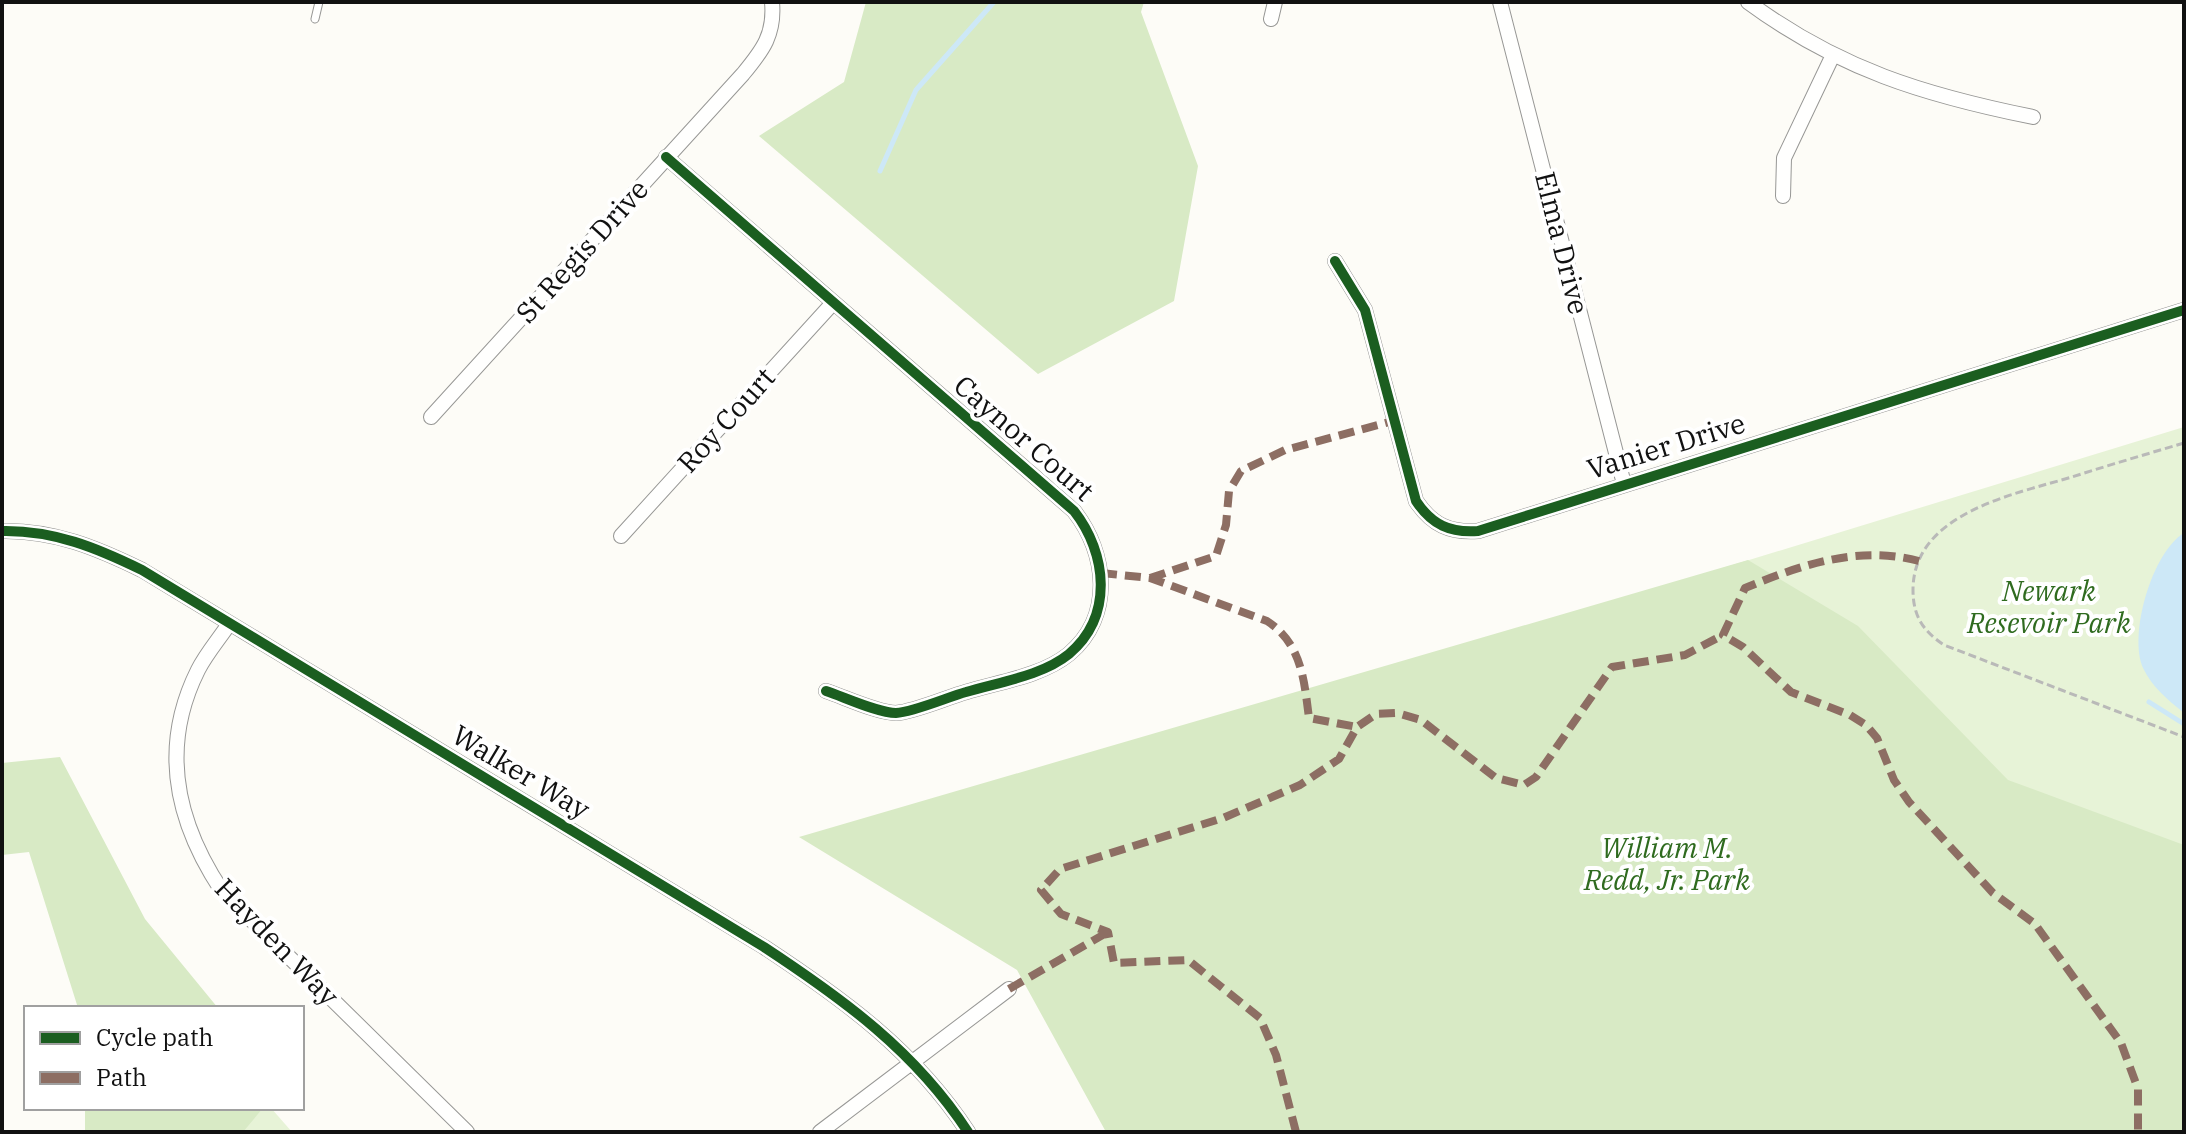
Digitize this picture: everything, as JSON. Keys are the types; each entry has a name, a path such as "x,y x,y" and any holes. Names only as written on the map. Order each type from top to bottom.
{"street":[{"name":"St Regis Drive","path":"431,417 765,48 774,26 772,2"},
{"path":"1271,19 1275,2"},
{"name":"Elma Drive","path":"1500,2 1624,484"},
{"path":"1748,2 1832,57 1948,100 2033,117"},
{"path":"1783,196 1784,158 1832,57"},
{"name":"Caynor Court","path":"666,157 1074,511 1089,530 1096,549 1101,601 1088,631 1069,654 1040,670 896,713 826,691"},
{"name":"Vanier Drive","path":"1335,261 1352,284 1365,310 1416,501 1435,523 1449,530 1478,531 2184,310"},
{"name":"Roy Court","path":"621,536 832,304"},
{"name":"Walker Way","path":"2,531 53,535 109,554 764,947 856,1009 914,1062 968,1132"},
{"name":"Hayden Way","path":"229,624 198,669 184,706 178,749 177,787 184,822 197,855 222,891 467,1132"},
{"path":"820,1132 1009,989"}],"lane":[{"path":"315,19 319,2"}],"path":[{"path":"2184,443 1979,506 1928,545 1913,579 1916,615 1922,627 1944,645 2184,737"}],"green space":[{"path":"866,2 1144,2 1141,12 1198,166 1174,301 1038,374 759,136 844,82"},
{"name":"William M. Redd, Jr. Park","path":"2184,427 2184,1132 1108,932 857,833"},
{"name":"William M. Redd, Jr. Park","path":"1748,560 1858,626 2008,780 2184,845 2184,1132 1106,1132 1017,970 799,837"},
{"path":"60,757 145,919 216,1006 77,1006 29,852 2,855 2,763"},
{"path":"85,1110 261,1110 243,1132 85,1132"},
{"path":"129,1110 273,1110 292,1132 134,1132"}],"water":[{"path":"2184,533 2184,713 2161,693 2147,675 2139,654 2139,636 2141,616 2153,575 2172,543"}],"waterway":[{"path":"880,171 916,90 994,2"},
{"path":"2149,702 2184,724"}],"marked path":[{"path":"1150,578 1216,556 1226,525 1229,491 1241,471 1285,450 1393,421"},
{"path":"1919,561 1874,555 1852,556 1809,565 1766,580 1745,588 1723,635 1743,647 1791,692 1850,715 1866,725 1877,738 1894,780 1909,802 1993,893 2035,924 2121,1043 2138,1089 2138,1132"},
{"path":"1101,573 1150,578 1267,621 1279,630 1294,652 1303,677 1309,718 1357,727"},
{"path":"1296,1132 1276,1055 1260,1018 1188,960 1114,963 1108,932 1061,914 1041,890 1060,869 1223,818 1300,785 1339,759 1357,727 1376,714 1397,713 1421,720 1496,778 1524,785 1536,777 1612,667 1685,655 1723,635"},
{"path":"1009,989 1108,932"}],"cycle path":[{"path":"666,157 1074,511 1085,528 1099,565 1101,584 1093,622 1069,654 1046,668 896,713 871,708 826,691"},
{"path":"1335,261 1365,310 1416,501 1435,522 1450,529 1468,531 1478,531 2184,310"},
{"path":"2,531 21,531 75,542 142,570 764,947 822,986 876,1029 925,1076 968,1132"}],"park label":[{"name":"Newark Resevoir Park","path":"2049,607"}]}
